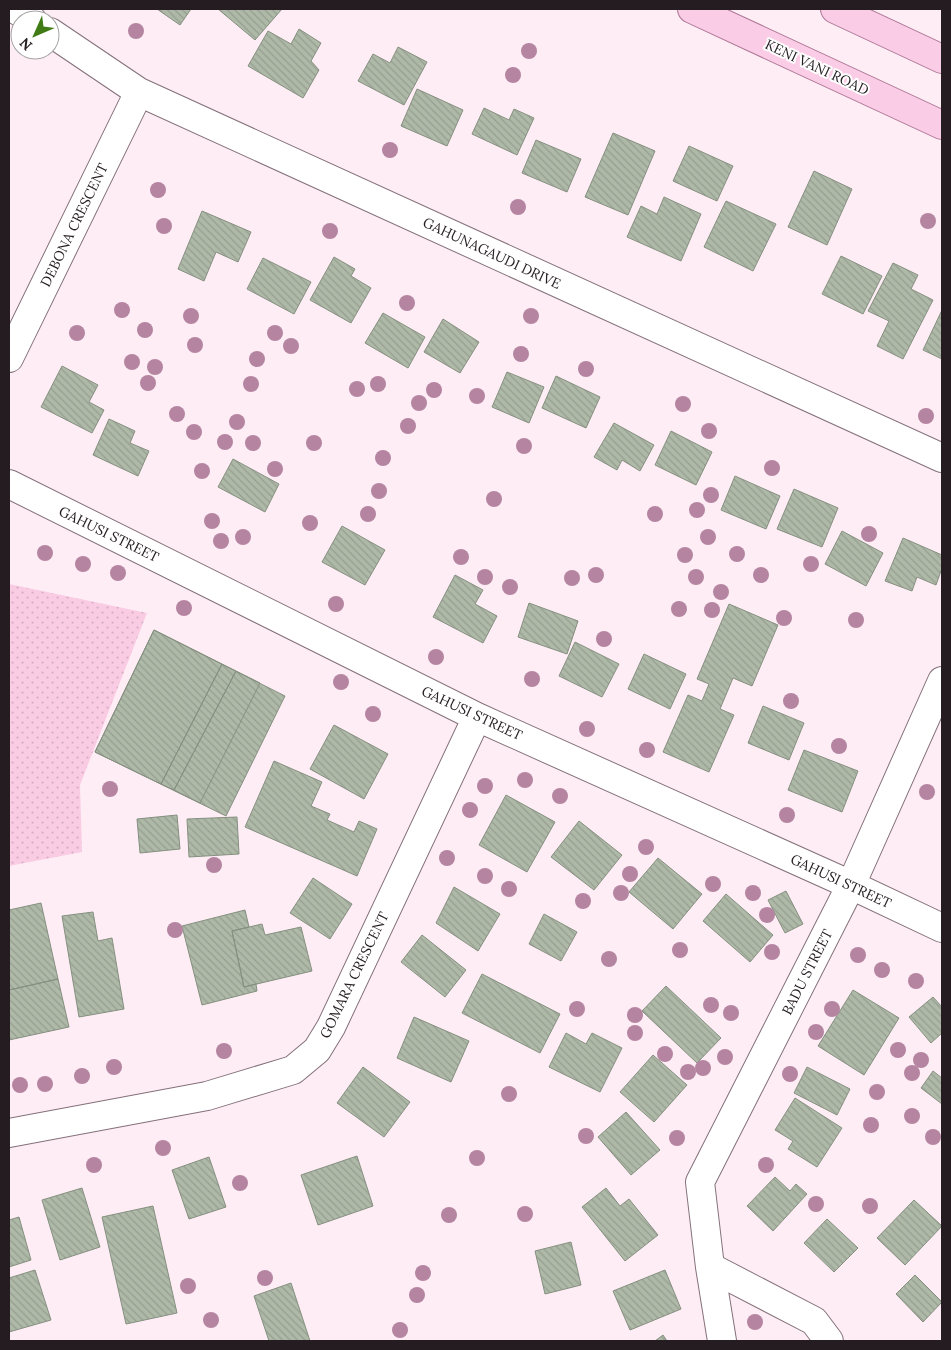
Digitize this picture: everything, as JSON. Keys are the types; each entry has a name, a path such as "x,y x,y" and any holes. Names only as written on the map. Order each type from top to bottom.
{"main road":[{"name":"KENI VANI ROAD","path":"692,9 942,125"},
{"path":"834,9 942,59"}],"street":[{"name":"GAHUNAGAUDI DRIVE","path":"60,39 139,92 942,458"},
{"name":"DEBONA CRESCENT","path":"9,358 139,92"},
{"name":"GAHUSI STREET","path":"9,484 477,717 851,885 942,928"},
{"name":"BADU STREET","path":"722,1341 710,1267 700,1182 851,885 942,681"},
{"name":"GOMARA CRESCENT","path":"9,1133 207,1096 293,1070 317,1050 331,1027 477,717"},
{"path":"710,1267 814,1321 829,1341"}],"shaded area":[{"path":"9,584 147,613 80,785 82,852 9,866"}],"building":[{"path":"157,9 191,9 180,25"},
{"path":"218,9 282,9 255,40"},
{"path":"299,29 321,43 311,61 319,70 303,98 248,66 268,31 291,44"},
{"path":"398,47 427,62 404,105 358,81 373,54 390,63"},
{"path":"417,89 463,110 447,146 401,126"},
{"path":"484,108 509,120 514,109 534,118 517,155 472,134"},
{"path":"613,133 655,151 628,215 585,197"},
{"path":"536,140 581,159 567,192 522,173"},
{"path":"689,146 733,166 717,201 673,181"},
{"path":"814,171 852,189 827,245 788,227"},
{"path":"664,197 701,214 681,261 627,237 641,206 657,214"},
{"path":"726,201 776,224 753,271 704,247"},
{"path":"202,211 251,232 238,262 216,252 204,281 178,269"},
{"path":"841,256 882,276 863,314 822,294"},
{"path":"334,257 355,269 351,276 371,288 351,323 310,300"},
{"path":"263,258 311,282 294,314 247,289"},
{"path":"893,263 918,275 911,289 933,300 903,359 877,346 889,321 868,311"},
{"path":"942,310 942,359 923,350"},
{"path":"383,313 425,337 408,368 365,343"},
{"path":"443,319 479,342 460,373 424,352"},
{"path":"62,366 98,385 89,402 104,410 92,433 41,407"},
{"path":"507,372 544,387 529,423 492,407"},
{"path":"556,376 600,397 586,428 542,408"},
{"path":"109,419 135,431 130,443 149,451 138,476 93,455"},
{"path":"614,423 654,445 640,471 622,460 617,470 594,457"},
{"path":"671,431 712,452 696,485 655,465"},
{"path":"233,459 279,484 265,512 218,487"},
{"path":"735,476 780,496 766,529 721,510"},
{"path":"794,489 838,508 822,547 777,529"},
{"path":"342,526 385,550 365,585 322,562"},
{"path":"842,531 883,553 866,586 825,564"},
{"path":"903,538 942,555 942,568 936,585 917,577 912,591 885,581"},
{"path":"455,575 483,590 475,604 497,616 483,643 433,617"},
{"path":"529,603 578,621 567,654 518,637"},
{"path":"729,604 778,625 752,686 733,678 720,709 734,715 709,772 663,752 688,695 702,701 709,684 697,679"},
{"path":"154,630 285,696 226,816 95,752"},
{"path":"154,630 222,664 161,784 95,752"},
{"path":"575,642 619,664 602,697 559,676"},
{"path":"644,654 686,674 670,709 628,689"},
{"path":"222,664 236,671 174,790 161,784"},
{"path":"236,671 260,683 200,803 174,790"},
{"path":"763,706 804,723 789,760 748,743"},
{"path":"334,725 388,754 364,799 310,769"},
{"path":"804,750 858,771 842,812 788,790"},
{"path":"274,761 322,782 311,806 330,814 327,820 354,832 359,821 377,829 357,876 245,827"},
{"path":"506,795 555,822 527,872 479,845"},
{"path":"177,815 180,849 140,853 137,819"},
{"path":"237,817 239,854 189,857 187,819"},
{"path":"579,821 622,855 594,890 551,857"},
{"path":"658,858 702,894 673,929 629,892"},
{"path":"313,878 352,904 330,939 290,913"},
{"path":"454,887 500,914 478,951 436,923"},
{"path":"786,891 803,924 785,933 768,900"},
{"path":"726,894 773,935 750,962 703,921"},
{"path":"41,903 58,979 9,990 9,910"},
{"path":"245,910 249,927 232,931 244,987 256,984 257,991 202,1005 182,926"},
{"path":"93,912 98,941 112,938 124,1009 79,1017 62,916"},
{"path":"544,914 577,932 561,961 529,944"},
{"path":"262,924 265,935 301,927 312,971 244,987 232,931"},
{"path":"422,935 466,970 445,997 401,962"},
{"path":"482,974 560,1014 540,1053 462,1013"},
{"path":"58,979 69,1027 9,1040 9,990"},
{"path":"666,986 721,1038 697,1063 642,1011"},
{"path":"853,990 899,1018 864,1075 818,1046"},
{"path":"933,997 942,1007 942,1033 931,1043 909,1017"},
{"path":"414,1017 469,1041 451,1082 397,1058"},
{"path":"566,1033 586,1044 592,1033 622,1048 600,1092 549,1067"},
{"path":"653,1055 687,1085 654,1122 620,1092"},
{"path":"363,1067 410,1102 384,1137 337,1103"},
{"path":"807,1067 850,1089 837,1115 794,1093"},
{"path":"933,1071 942,1078 942,1104 921,1088"},
{"path":"795,1098 842,1128 817,1167 788,1149 793,1141 775,1130"},
{"path":"626,1112 660,1150 631,1175 598,1137"},
{"path":"357,1156 373,1206 318,1225 301,1175"},
{"path":"209,1157 226,1207 189,1219 172,1170"},
{"path":"775,1177 790,1191 796,1184 807,1194 773,1231 747,1206"},
{"path":"82,1188 100,1247 60,1260 42,1200"},
{"path":"606,1188 620,1206 629,1199 658,1235 625,1261 582,1207"},
{"path":"914,1200 942,1226 905,1265 877,1238"},
{"path":"153,1206 177,1313 126,1324 102,1217"},
{"path":"19,1217 31,1260 9,1267 9,1220"},
{"path":"827,1219 858,1248 834,1272 804,1243"},
{"path":"571,1242 581,1285 545,1294 535,1251"},
{"path":"35,1270 51,1320 9,1332 9,1278"},
{"path":"665,1270 681,1309 630,1330 613,1291"},
{"path":"915,1275 942,1302 923,1322 896,1294"},
{"path":"291,1283 310,1341 269,1341 254,1296"},
{"path":"663,1335 667,1341 655,1341"}]}
